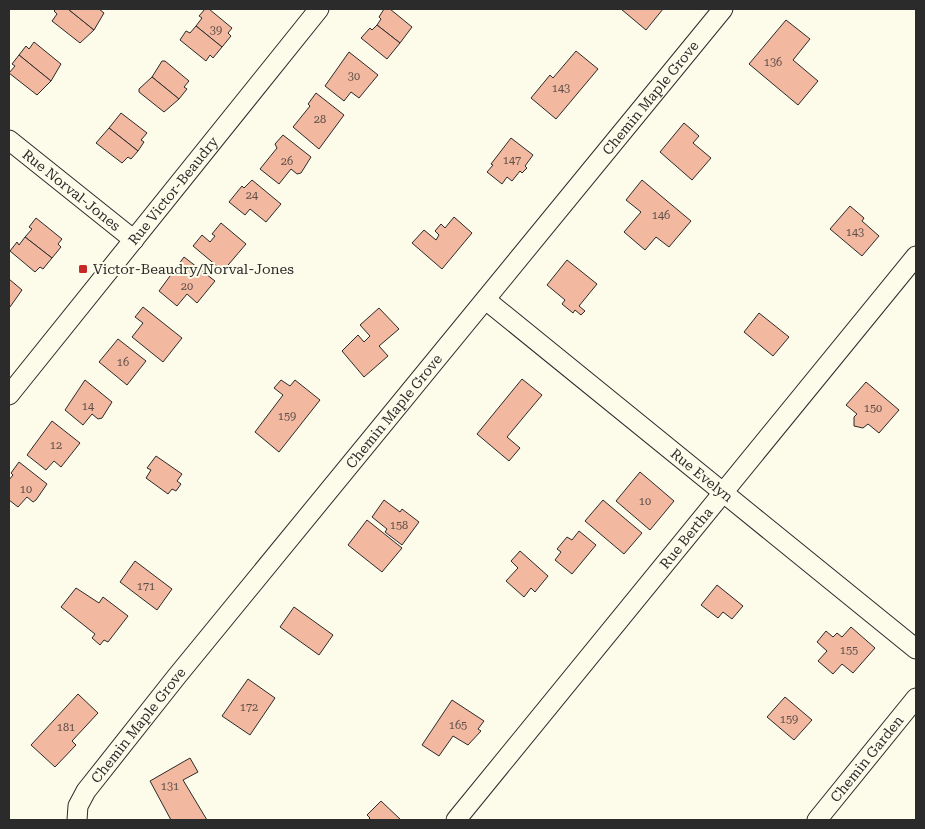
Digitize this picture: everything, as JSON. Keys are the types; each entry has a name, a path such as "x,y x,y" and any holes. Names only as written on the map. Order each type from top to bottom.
{"street":[{"name":"Rue Victor-Beaudry","path":"9,395 319,9"},
{"name":"Chemin Maple Grove","path":"77,820 78,806 86,791 176,676 723,9"},
{"name":"Rue Norval-Jones","path":"9,140 134,240"},
{"name":"Rue Bertha","path":"456,820 916,256"},
{"name":"Rue Evelyn","path":"486,300 916,649"},
{"name":"Chemin Garden","path":"817,820 916,698"}],"building":[{"path":"56,9 68,9 94,30 80,43 52,21 57,14 54,11"},
{"path":"68,9 99,9 104,13 94,30"},
{"path":"205,9 209,9 232,28 228,33 231,36 222,47 196,26 202,18 199,16"},
{"path":"384,9 390,9 412,27 400,43 377,25"},
{"path":"621,9 663,9 646,30"},
{"path":"786,20 810,39 793,60 818,81 798,105 749,64"},
{"path":"377,25 400,43 387,59 361,38 370,28 372,30"},
{"path":"196,26 222,47 213,58 210,55 206,61 180,40 186,31 190,33"},
{"path":"34,42 61,64 51,81 19,55 26,46 29,49"},
{"path":"576,51 598,69 556,119 531,98 550,75 553,78"},
{"path":"349,52 378,75 359,98 351,92 344,101 325,86"},
{"path":"19,55 51,81 37,95 9,73 15,66 12,64"},
{"path":"162,61 165,61 189,81 184,87 187,89 179,99 152,77"},
{"path":"152,77 179,99 164,112 139,92 139,89"},
{"path":"316,93 344,115 319,149 293,127 310,106 308,104"},
{"path":"121,113 147,133 141,140 144,142 138,151 109,128"},
{"path":"684,123 699,136 693,143 711,158 692,180 660,152"},
{"path":"109,128 138,151 131,159 128,157 122,163 96,143"},
{"path":"283,135 311,157 301,173 297,174 291,169 279,184 260,169 277,148 275,144"},
{"path":"511,138 533,155 525,166 527,168 522,173 520,171 512,181 507,177 502,184 487,172"},
{"path":"252,180 281,204 266,222 250,209 245,215 229,202 242,186 244,188"},
{"path":"642,180 691,221 669,247 656,237 645,250 624,232 641,212 626,200"},
{"path":"850,206 864,218 862,221 879,236 862,256 830,229"},
{"path":"454,217 472,233 442,269 412,243 424,230 436,240 439,235 435,231 441,224 445,228"},
{"path":"36,218 62,239 58,244 61,247 52,258 25,237 32,229 29,227"},
{"path":"221,223 246,244 223,271 193,246 202,235 210,242 215,236 212,234"},
{"path":"25,237 52,258 43,269 40,267 35,272 10,251 17,242 19,245"},
{"path":"184,257 215,281 197,303 187,294 177,306 159,291"},
{"path":"567,260 597,284 579,306 585,311 581,315 575,310 573,313 562,304 565,300 547,285"},
{"path":"9,279 22,290 10,307 9,306"},
{"path":"143,307 182,338 163,362 132,337 143,323 135,317"},
{"path":"379,308 399,329 379,346 388,356 364,377 342,351 358,335 364,342 370,336 360,325"},
{"path":"759,313 789,337 773,356 744,332"},
{"path":"118,339 146,361 127,385 99,362"},
{"path":"522,379 542,395 507,437 520,448 509,461 477,434"},
{"path":"85,380 112,402 102,418 98,419 92,414 83,425 65,410"},
{"path":"281,380 290,386 295,380 320,400 279,452 255,432 283,395 274,388"},
{"path":"866,382 899,410 879,433 868,424 863,428 854,426 854,417 857,414 846,405"},
{"path":"52,421 80,443 61,467 54,461 46,470 27,455"},
{"path":"156,456 182,474 177,481 181,484 176,491 172,489 168,494 146,478 151,470 147,468"},
{"path":"19,462 47,484 36,500 33,502 27,497 18,507 9,500 9,480 13,475 11,473"},
{"path":"640,472 674,501 650,530 616,501"},
{"path":"384,500 400,512 402,509 419,522 402,545 385,532 387,529 372,517"},
{"path":"603,500 642,533 624,554 585,521"},
{"path":"367,520 402,548 382,572 348,545"},
{"path":"579,531 596,545 572,574 555,560 561,552 557,549 567,537 572,540"},
{"path":"520,551 548,576 535,592 531,588 524,597 506,581 518,568 511,561"},
{"path":"135,561 172,589 157,610 120,582"},
{"path":"717,585 743,606 732,619 723,612 718,618 701,605"},
{"path":"76,588 99,603 103,597 128,616 108,642 104,640 100,645 92,638 95,634 61,607"},
{"path":"294,607 333,635 319,655 280,627"},
{"path":"851,627 875,648 853,673 842,664 833,674 818,661 827,651 817,642 826,631 833,637 837,633 842,637"},
{"path":"248,679 275,698 250,735 222,716"},
{"path":"78,694 98,713 72,741 76,745 55,767 31,745"},
{"path":"785,697 812,720 794,740 767,717"},
{"path":"452,700 484,721 478,729 481,731 468,745 453,736 439,756 422,745"},
{"path":"190,758 198,772 183,780 207,820 171,820 150,781"},
{"path":"381,801 401,820 368,820 370,818 367,815"}],"place":[{"name":"Victor-Beaudry/Norval-Jones","path":"83,269"}]}
